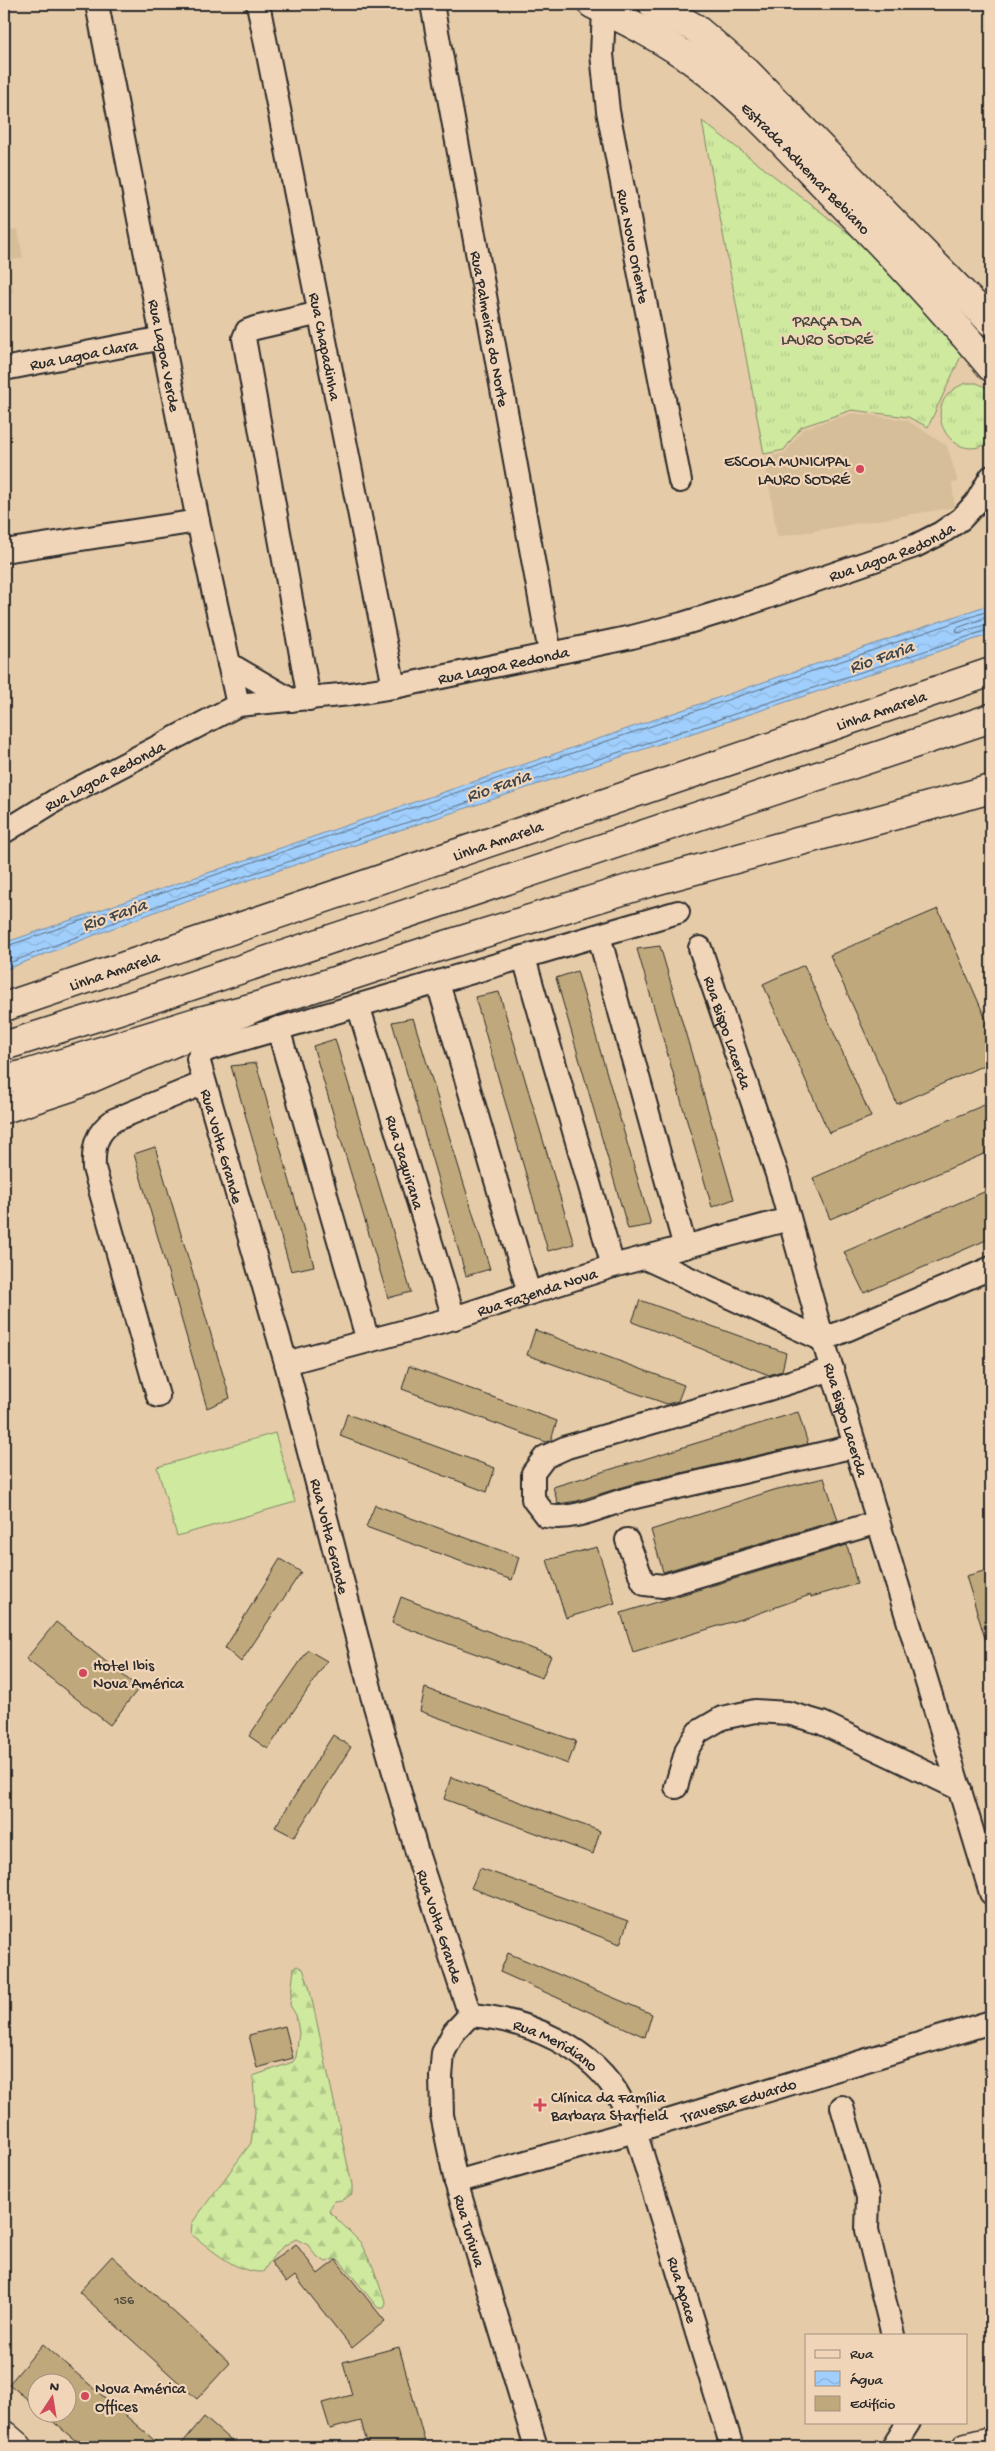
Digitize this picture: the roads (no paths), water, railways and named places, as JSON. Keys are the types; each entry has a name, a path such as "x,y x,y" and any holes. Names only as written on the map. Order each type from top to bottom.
{"main road":[{"name":"Estrada Adhemar Bebiano","path":"653,4 695,28 747,72 991,322"},
{"name":"Estrada Adhemar Bebiano","path":"598,7 668,45 696,63 726,88 780,139 901,264 991,367"},
{"name":"Linha Amarela","path":"4,1007 991,672"},
{"path":"4,1046 119,1010 991,718"},
{"path":"4,1079 27,1074 196,1022 258,1006 547,912 991,789"},
{"path":"4,1108 71,1087 258,1006"},
{"path":"4,2436 18,2447"},
{"path":"966,2447 991,2441"}],"street":[{"name":"Rua Lagoa Verde","path":"97,4 198,521 238,705"},
{"name":"Rua Chapadinha","path":"258,4 394,687"},
{"name":"Rua Palmeiras do Norte","path":"432,4 550,654"},
{"name":"Rua Novo Oriente","path":"598,7 608,111 680,481"},
{"path":"300,699 244,338 247,332 255,328 320,314"},
{"name":"Rua Lagoa Clara","path":"4,369 163,338"},
{"name":"Rua Lagoa Redonda","path":"4,832 56,800 238,705 394,687 632,637 682,624 753,602 914,546 941,533 962,519 976,503 991,477"},
{"path":"4,551 198,521"},
{"path":"229,664 300,699"},
{"path":"368,1341 278,1028 678,912"},
{"path":"599,936 685,1247"},
{"name":"Rua Bispo Lacerda","path":"700,948 777,1174 823,1340 991,1893"},
{"path":"524,958 613,1266"},
{"path":"438,983 529,1293"},
{"name":"Rua Jaquirana","path":"358,1004 454,1318"},
{"name":"Rua Volta Grande","path":"278,1028 209,1049 200,1055 199,1063 286,1363 374,1701 418,1856 470,2015"},
{"path":"158,1396 94,1168 93,1152 97,1137 103,1128 114,1120 204,1083"},
{"name":"Rua Fazenda Nova","path":"286,1363 454,1318 613,1266 789,1219"},
{"path":"645,1258 823,1340 991,1268"},
{"path":"832,1369 567,1447 545,1457 533,1473 533,1499 546,1516 561,1518 578,1516 631,1498 855,1446"},
{"path":"627,1540 642,1579 646,1584 663,1586 878,1522"},
{"path":"676,1787 687,1749 698,1732 722,1718 755,1711 788,1713 822,1723 960,1789"},
{"name":"Rua Meridiano","path":"470,2015 493,2017 527,2026 556,2040 584,2058 606,2078 621,2099 635,2132"},
{"name":"Rua Turiuva","path":"470,2015 454,2032 443,2053 441,2077 442,2115 456,2182 536,2447"},
{"name":"Travessa Eduardo","path":"456,2182 635,2132 991,2022"},
{"path":"842,2107 868,2197 867,2230 893,2334"},
{"name":"Rua Apace","path":"635,2132 732,2447"},
{"path":"893,2447 908,2424"}],"water":[{"name":"Rio Faria","path":"991,604 991,634 165,908 4,970 4,943"}],"place":[{"name":"ESCOLA MUNICIPAL LAURO SODRÉ","path":"860,469"},
{"name":"Hotel Ibis Nova América","path":"83,1673"},
{"name":"Clínica da Família Barbara Starfield","path":"540,2105"},
{"name":"Nova América Offices","path":"85,2396"}],"park label":[{"name":"PRAÇA DA LAURO SODRÉ","path":"827,329"}]}
